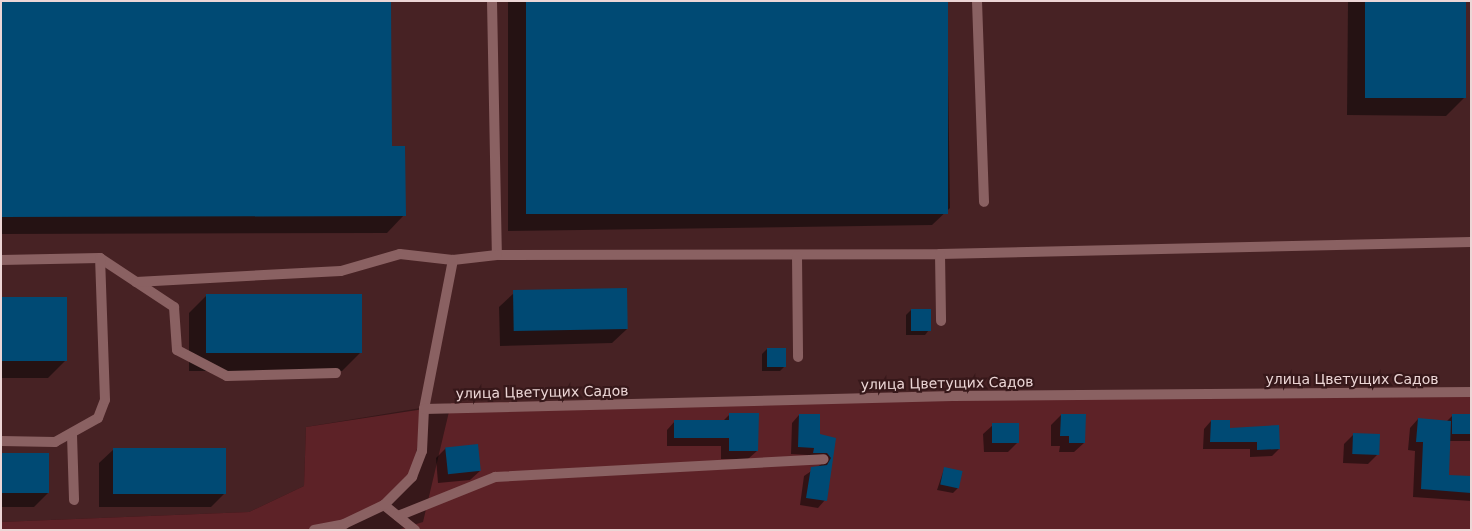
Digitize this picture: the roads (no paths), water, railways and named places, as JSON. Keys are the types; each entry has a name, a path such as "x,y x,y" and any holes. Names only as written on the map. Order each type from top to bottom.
{"street":[{"path":"492,1 497,255"},
{"path":"976,1 984,202"},
{"path":"136,282 341,271 400,254 453,260 497,255 797,256 1471,242"},
{"path":"940,254 941,321"},
{"path":"797,256 798,357"},
{"path":"1,260 100,258 174,307 177,350 227,376 336,372"},
{"path":"1,442 56,442 98,418 105,400 100,258"},
{"path":"314,530 344,524 384,505 412,476 422,451 424,409 453,260"},
{"name":"улица Цветущих Садов","path":"424,409 953,396 1471,392"},
{"path":"72,434 74,500"},
{"path":"398,516 495,476 824,459"},
{"path":"384,505 415,530"}]}
